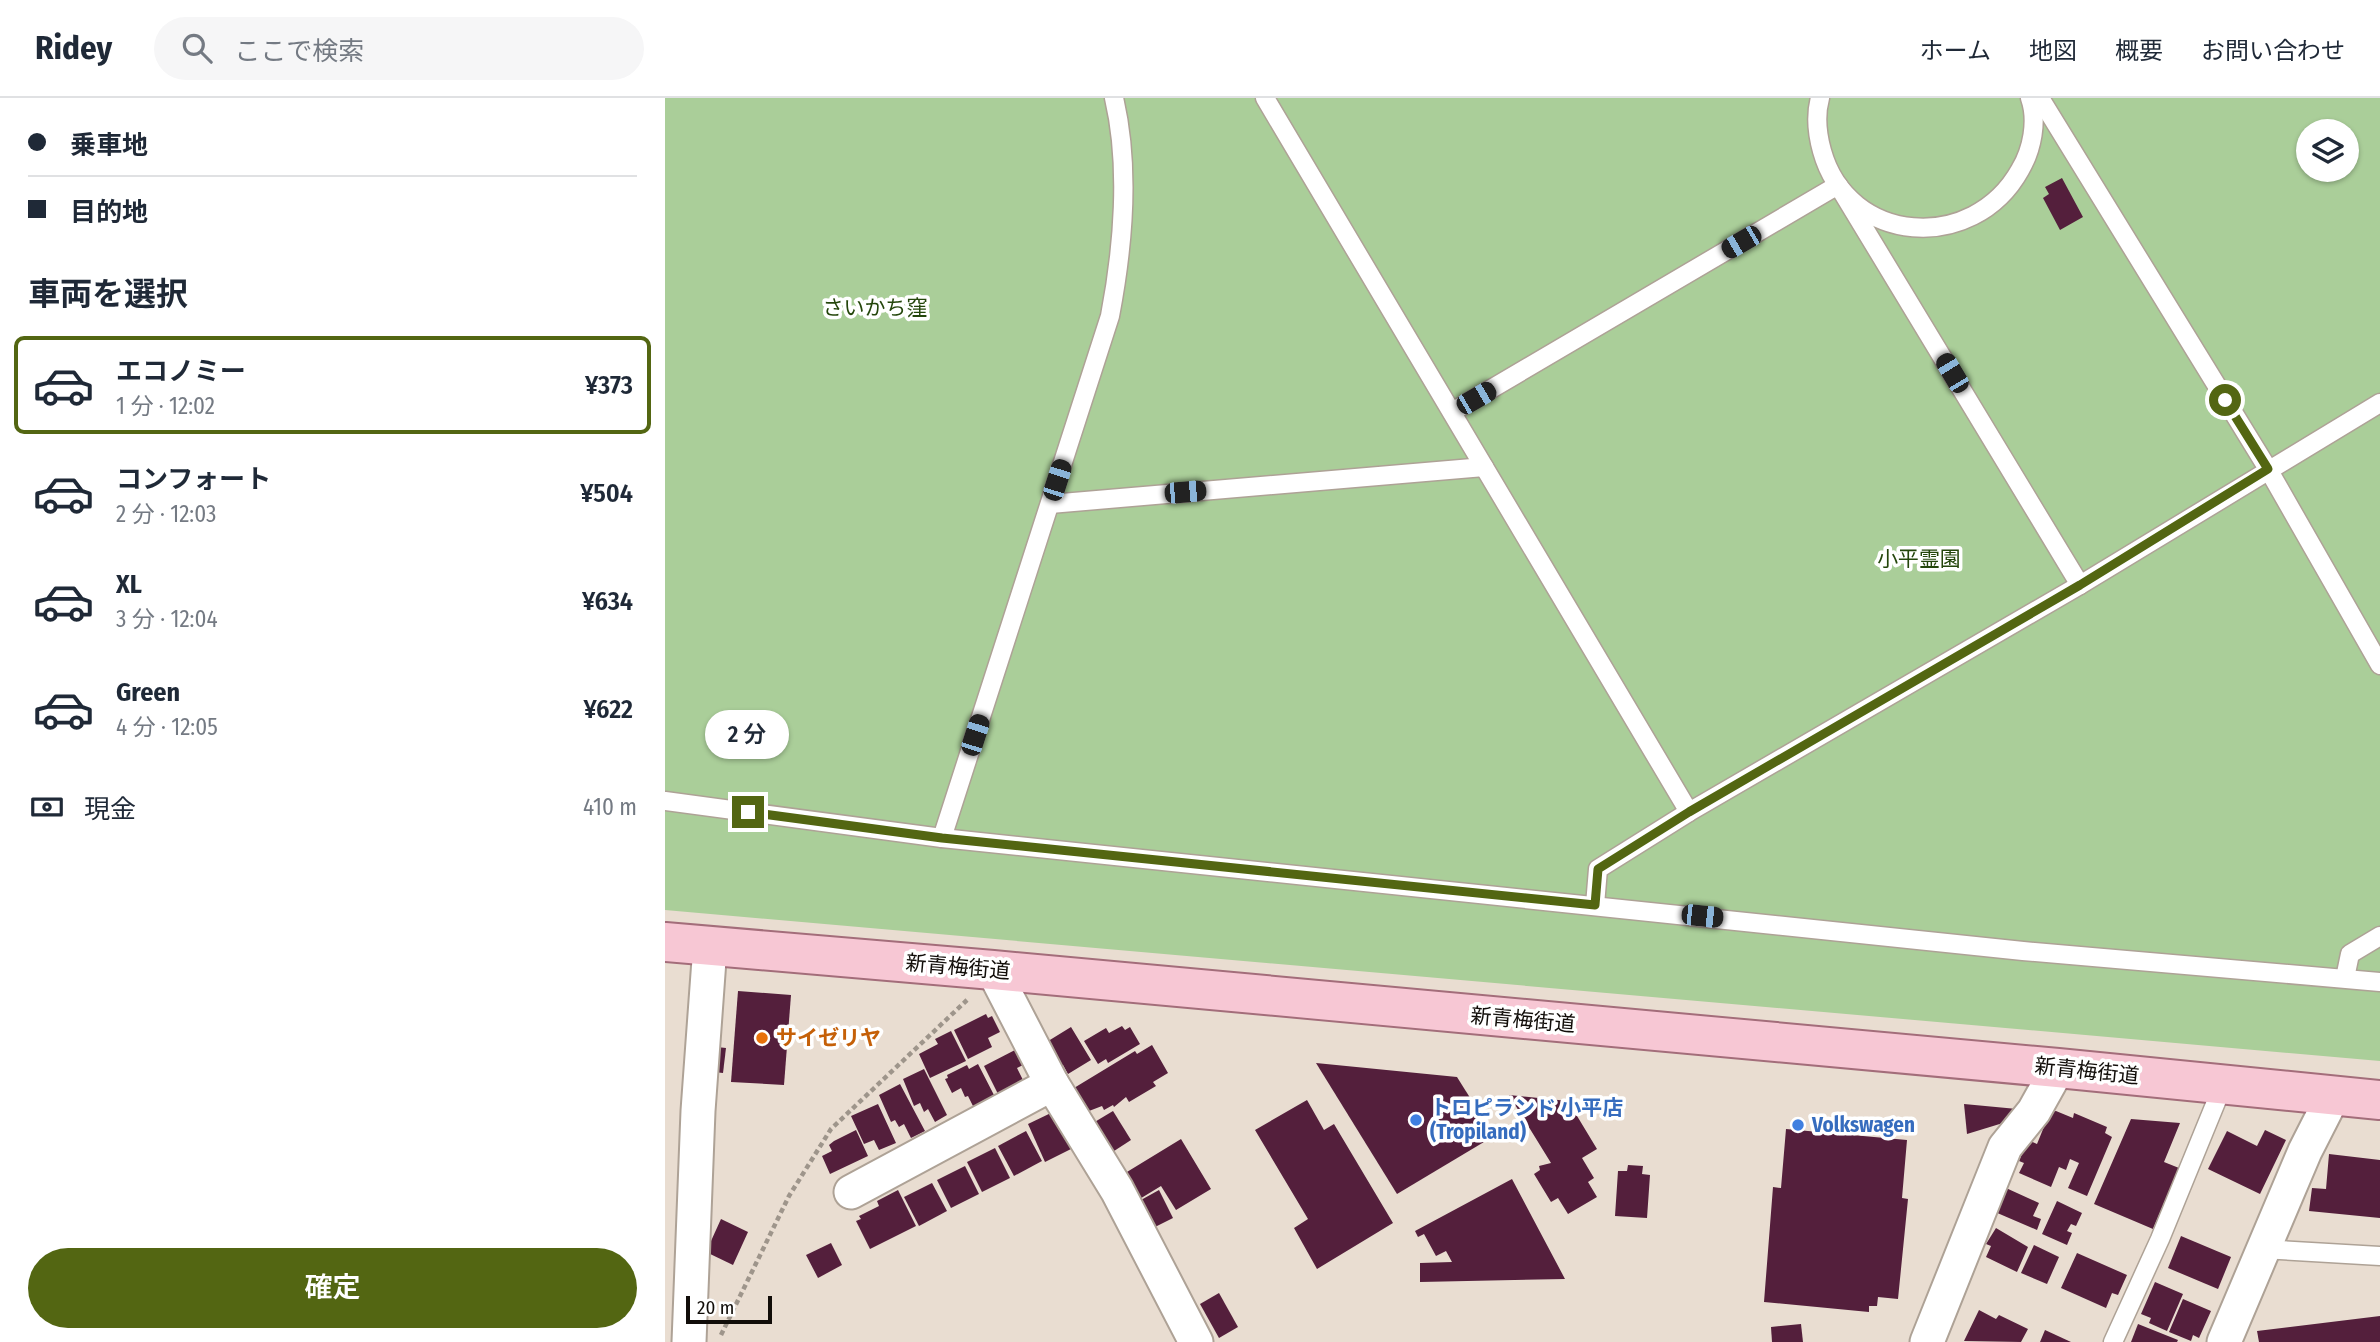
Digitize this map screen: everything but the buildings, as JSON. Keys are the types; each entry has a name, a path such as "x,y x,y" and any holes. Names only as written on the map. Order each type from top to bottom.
{"main road":[{"name":"新青梅街道","path":"665,942 2058,1068 2380,1100"}],"street":[{"path":"689,1342 698,1111 710,946"},
{"path":"993,970 1052,1084 1117,1191 1196,1342"},
{"path":"1927,1342 2005,1147 2034,1111 2058,1068"},
{"path":"851,1192 1052,1084"},
{"path":"2224,1342 2305,1151 2333,1096"}],"lane":[{"path":"942,838 1110,316 1115,290 1122,195 1120,123 1114,98"},
{"path":"1265,98 1689,812"},
{"path":"1820,98 1817,108 1817,135 1825,162 2080,585"},
{"path":"1838,185 1858,206 1883,220 1911,227 1939,228 1967,220 1991,206 2012,185 2026,160 2033,133 2030,98"},
{"path":"2040,98 2268,469 2380,665"},
{"path":"1452,412 1838,185"},
{"path":"1595,905 1598,869 1689,812 2080,585 2380,403"},
{"path":"1050,504 1484,467"},
{"path":"665,801 942,838 2023,951 2380,982"},
{"path":"2345,978 2350,954 2380,936"},
{"path":"2113,1342 2160,1239 2223,1085"},
{"path":"2262,1249 2380,1256"}],"path":[{"path":"718,1342 789,1196 831,1129 958,1010 993,970"}],"green space":[{"name":"小平霊園","path":"665,98 2380,98 2380,1061 665,910"}],"place":[{"name":"サイゼリヤ","path":"762,1038"},
{"name":"トロピランド 小平店 (Tropiland)","path":"1416,1120"},
{"name":"Volkswagen","path":"1798,1125"}],"route":[{"path":"748,812 942,838 1595,905 1598,869 1689,812 2080,585 2268,469 2225,400"}],"park label":[{"name":"さいかち窪","path":"875,308"}]}
